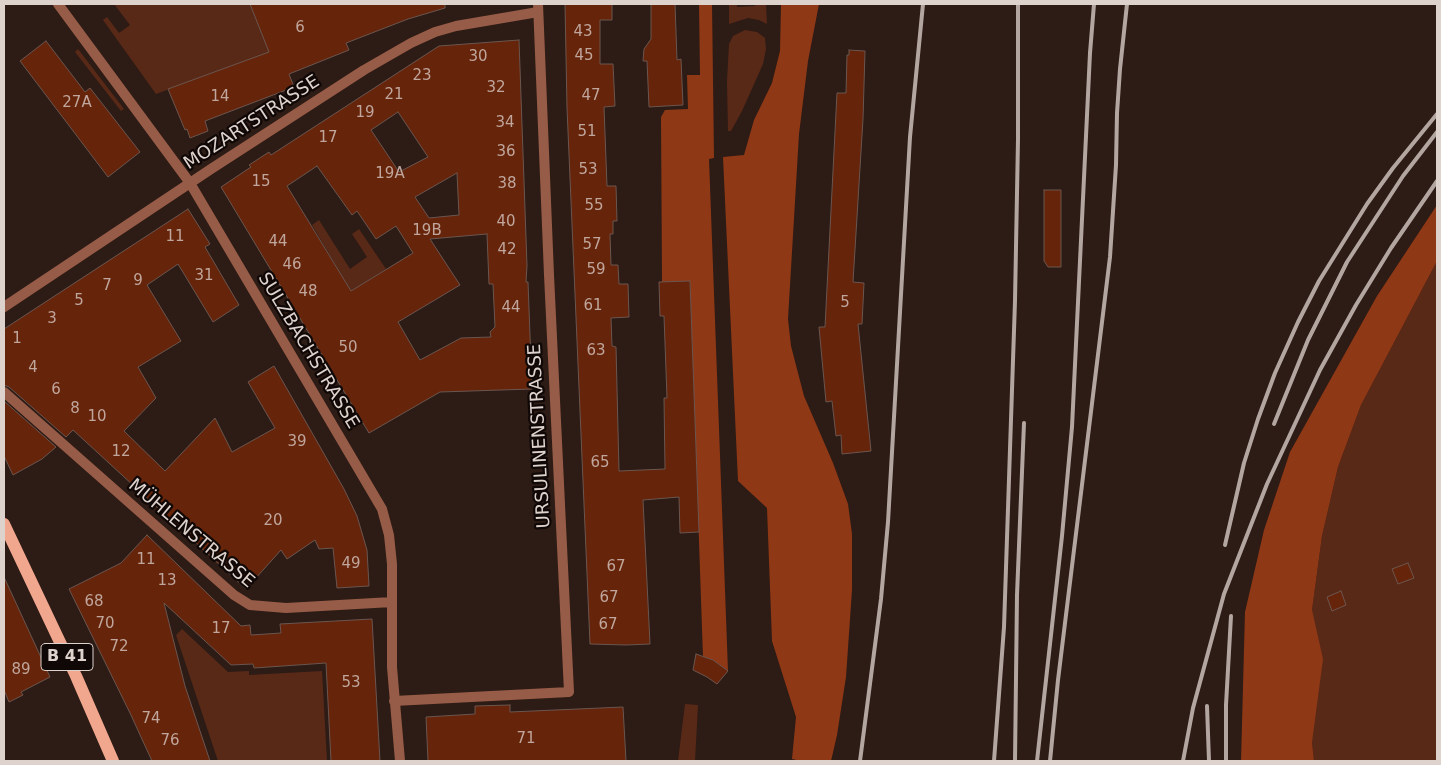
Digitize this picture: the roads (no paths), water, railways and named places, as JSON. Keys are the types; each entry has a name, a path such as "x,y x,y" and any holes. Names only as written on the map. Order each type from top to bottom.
{"main road":[{"name":"B 41","path":"4,524 61,643 113,761"}],"street":[{"name":"SULZBACHSTRASSE","path":"58,4 190,183 382,509 389,535 392,564 394,701 400,761"},
{"name":"MOZARTSTRASSE","path":"4,307 364,70 411,43 435,32 456,26 538,8"},
{"name":"URSULINENSTRASSE","path":"394,701 569,692 548,274 538,8"},
{"name":"MÜHLENSTRASSE","path":"4,392 234,595 250,605 286,608 392,602"}],"railway":[{"path":"860,761 881,599 888,522 910,137 923,4"},
{"path":"994,761 1004,627 1015,301 1018,4"},
{"path":"1037,761 1072,427 1094,4"},
{"path":"1050,761 1058,680 1110,257 1116,165 1117,113 1127,4"},
{"path":"1225,545 1244,463 1258,419 1275,373 1298,322 1319,281 1367,204 1393,168 1437,114"},
{"path":"1274,424 1308,340 1347,262 1403,176 1437,132"},
{"path":"1183,761 1193,708 1224,594 1267,484 1320,370 1356,305 1391,248 1437,181"},
{"path":"1015,761 1017,595 1024,423"},
{"path":"1226,761 1226,705 1231,616"},
{"path":"1207,706 1209,761"}]}
